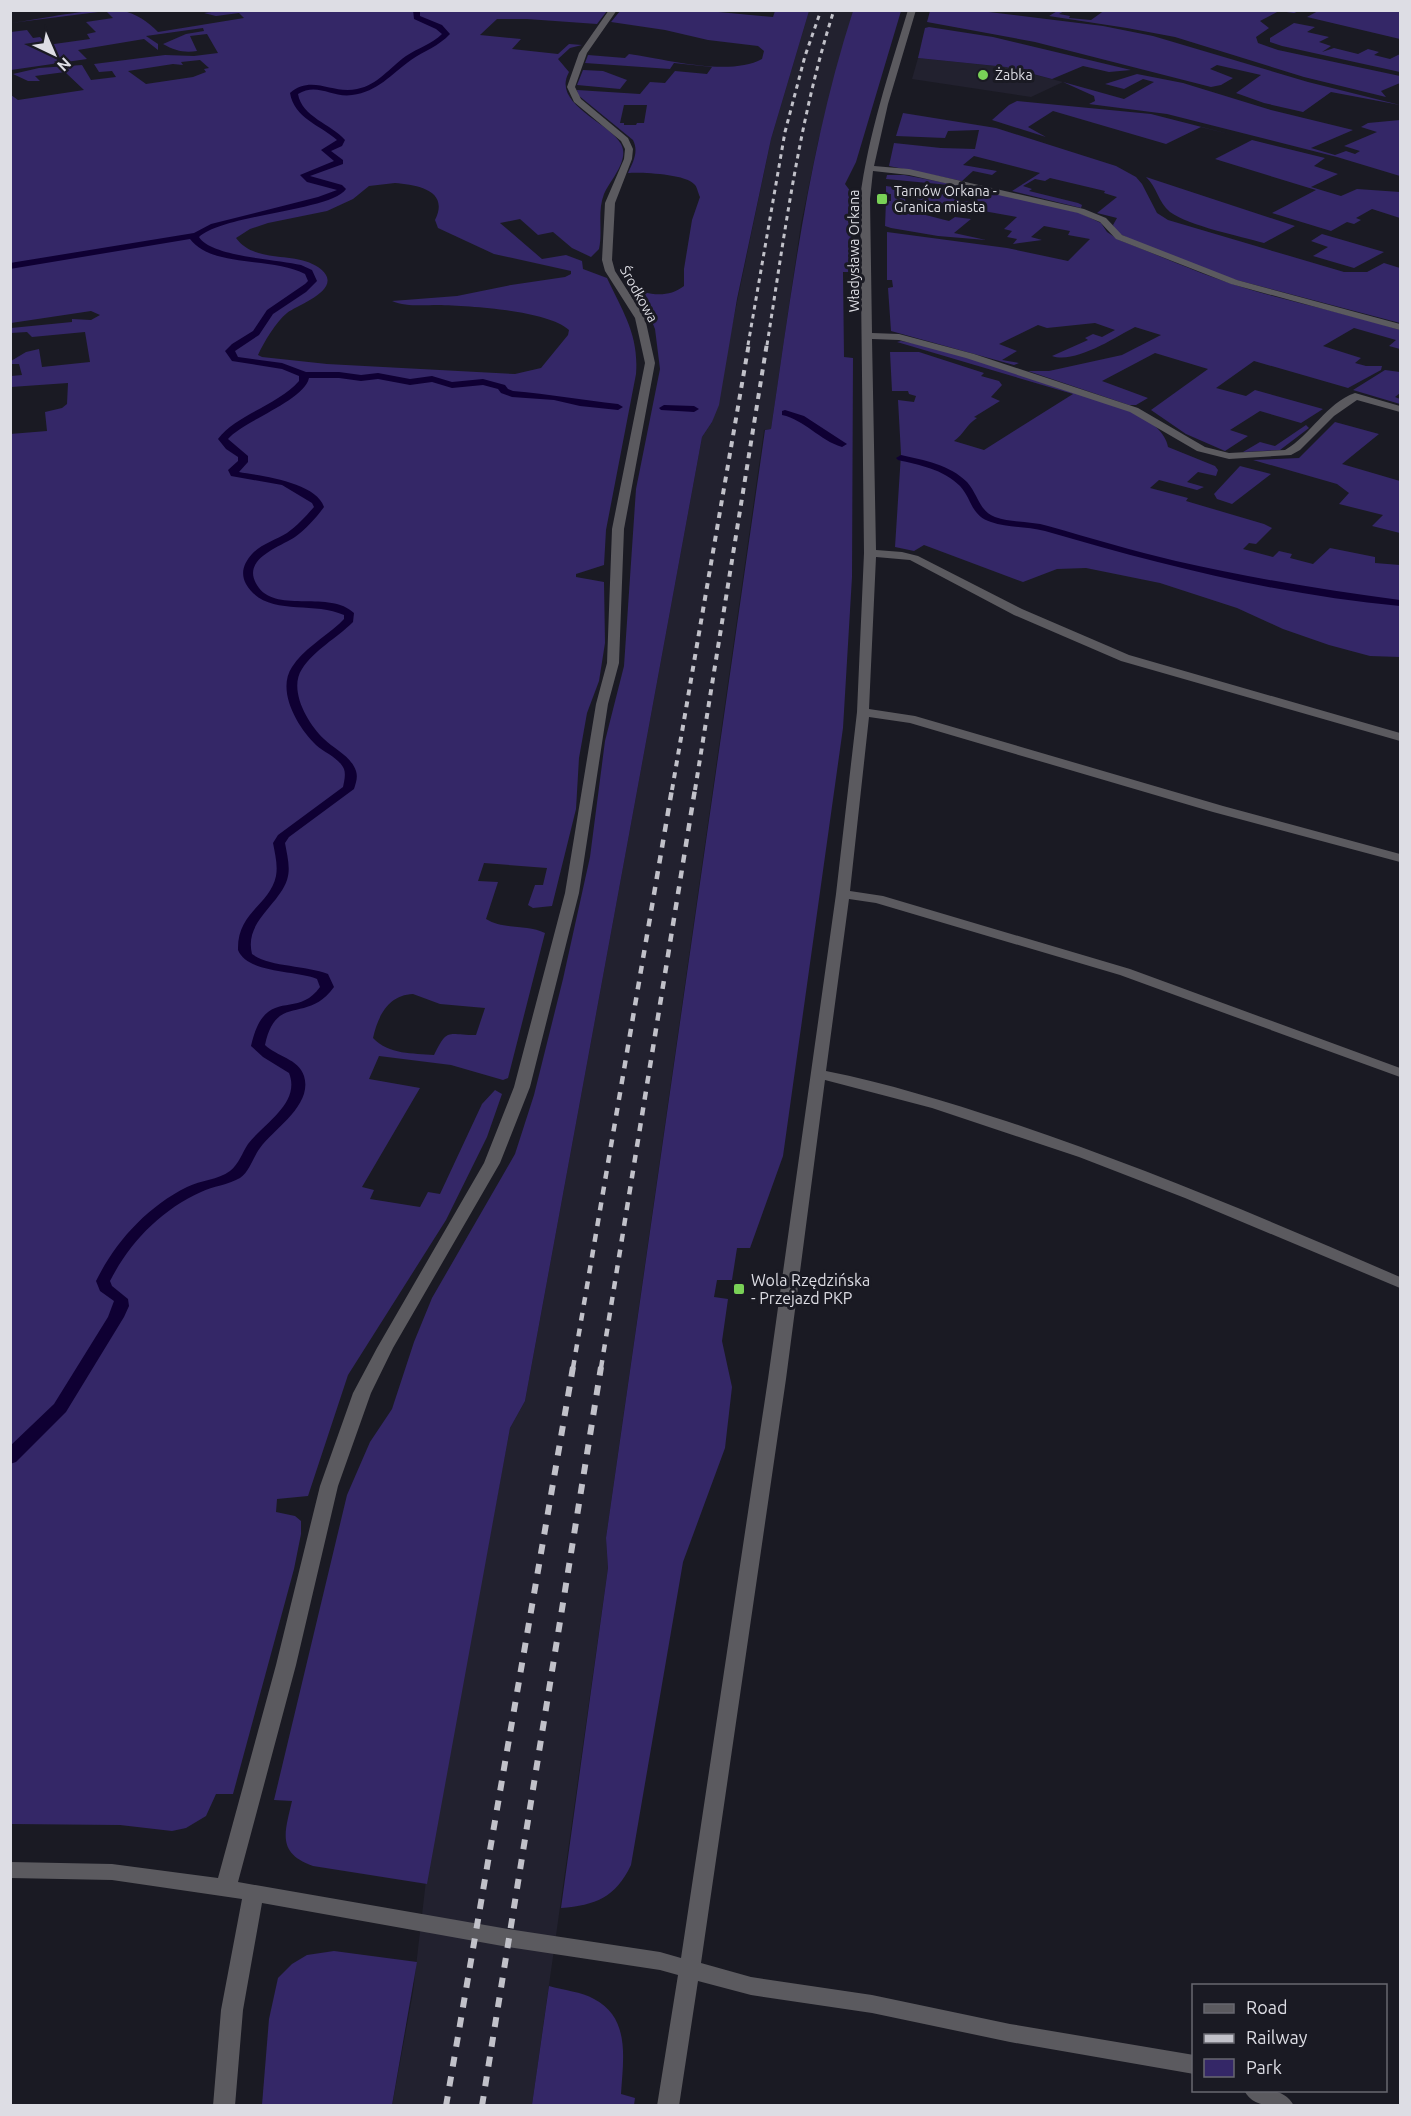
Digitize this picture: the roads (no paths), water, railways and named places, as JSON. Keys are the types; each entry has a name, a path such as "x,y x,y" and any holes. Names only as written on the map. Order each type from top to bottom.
{"street":[{"name":"Środkowa","path":"226,1888 286,1665 329,1486 362,1393 385,1348 492,1163 522,1087 572,893 600,716 613,663 618,529 650,363 649,349 640,318 610,271 607,260 610,203 628,159 628,148 625,140 577,100 571,87 583,53 613,10"},
{"name":"Władysława Orkana","path":"668,2106 751,1564 843,894 863,712 870,553 865,199 868,168 912,10"},
{"path":"868,168 909,172 1082,211 1103,220 1119,237 1234,282 1401,327"},
{"path":"868,336 908,339 992,363 1134,410 1201,449 1229,456 1287,453 1296,448 1330,414 1355,396 1401,409"},
{"path":"870,553 914,558 1035,620 1125,658 1401,737"},
{"path":"863,712 911,719 1218,809 1401,858"},
{"path":"843,894 878,899 1125,972 1401,1073"},
{"path":"818,1074 899,1093 1130,1169 1401,1283"},
{"path":"10,1870 112,1872 226,1888 508,1938 660,1961 751,1986 872,2004 1010,2033 1192,2065"},
{"path":"224,2106 232,2010 254,1893"},
{"path":"1257,2092 1282,2106"}],"waterway":[{"path":"304,375 282,366 235,359 230,351 256,333 270,312 308,286 313,281 309,272 282,263 222,253 205,248 194,239 200,232 214,226 321,199 340,192 342,189 339,187 310,180 304,175 340,162 325,150 339,144 341,140 305,114 295,101 294,93 309,86 351,93 362,91 384,79 402,63 446,34 439,27 417,17 416,10"},
{"path":"10,266 196,235"},
{"path":"10,1458 60,1408 116,1317 121,1306 121,1299 105,1288 103,1281 110,1267 131,1239 156,1214 184,1194 237,1173 254,1146 291,1105 299,1085 297,1075 290,1067 262,1051 258,1046 262,1028 269,1017 278,1011 310,1003 327,987 323,977 314,973 267,965 251,959 246,954 245,946 250,923 272,896 281,880 283,866 279,843 284,835 348,789 351,778 350,770 341,759 317,739 307,725 294,700 292,683 296,668 349,620 349,613 324,605 279,602 266,599 256,592 248,578 251,562 264,550 293,533 319,507 317,501 285,483 235,474 233,470 243,462 243,456 229,447 223,439 229,432 261,414 300,386 304,381 304,375"},
{"path":"304,375 339,375 361,378 378,376 410,382 432,379 452,385 483,382 502,387 504,391 512,394 554,397 580,403 618,407"},
{"path":"664,408 694,409"},
{"path":"785,413 801,418 842,444"},
{"path":"901,458 929,465 955,477 969,491 980,512 993,520 1044,528 1132,553 1220,574 1400,603"}],"railway":[{"path":"748,345 785,132 805,56 821,10"},
{"path":"767,345 802,134 834,10"},
{"path":"672,790 749,343"},
{"path":"695,790 767,343"},
{"path":"573,1368 672,789"},
{"path":"601,1368 695,789"},
{"path":"446,2106 573,1367"},
{"path":"482,2106 601,1367"}],"place":[{"name":"Żabka","path":"983,75"},
{"name":"Tarnów Orkana - Granica miasta","path":"882,199"},
{"name":"Wola Rzędzińska - Przejazd PKP","path":"739,1289"}]}
